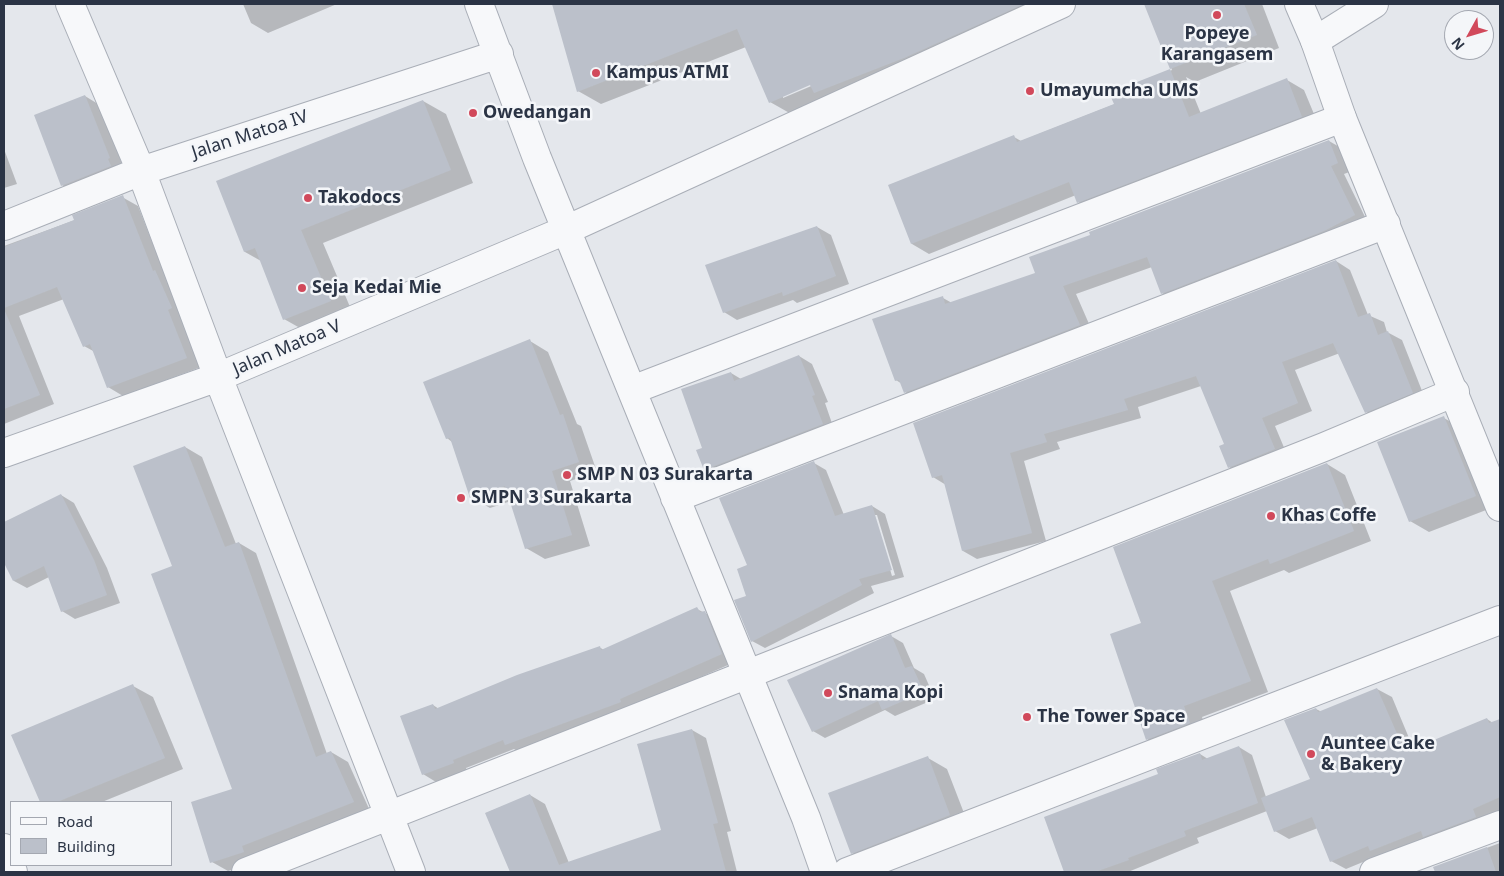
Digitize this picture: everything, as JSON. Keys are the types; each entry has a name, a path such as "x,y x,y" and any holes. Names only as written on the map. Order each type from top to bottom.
{"street":[{"path":"70,4 142,171 218,377 411,872"},
{"path":"479,4 566,230 806,818 825,872"},
{"name":"Jalan Matoa V","path":"4,453 218,377 566,230 1061,4"},
{"path":"1300,4 1342,118 1500,507"},
{"path":"1315,41 1374,4"},
{"name":"Jalan Matoa IV","path":"4,226 142,171 499,54"},
{"path":"632,390 1342,118"},
{"path":"675,498 1386,224"},
{"path":"246,872 746,673 1315,450 1454,392"},
{"path":"847,872 1500,620"},
{"path":"1374,872 1500,825"},
{"path":"4,848 10,864"}],"building":[{"path":"552,4 1024,4 904,58 814,93 810,85 769,103 737,29 577,92"},
{"path":"1144,4 1244,4 1257,35 1170,69"},
{"path":"1170,69 1189,117 1287,78 1302,117 1077,203 1069,182 911,244 888,185 1014,135 1017,142 1114,104 1109,93"},
{"path":"85,95 110,158 108,159 111,166 61,186 34,115"},
{"path":"423,100 451,170 301,230 331,301 283,320 255,248 244,252 216,181"},
{"path":"1329,140 1338,163 1331,166 1355,215 1324,231 1161,294 1147,257 1063,286 1080,325 904,393 899,380 895,381 872,319 943,296 945,304 1035,273 1029,257 1090,235 1089,232"},
{"path":"123,195 153,271 155,270 172,308 168,310 187,358 107,388 90,344 83,347 57,287 4,308 4,247 74,220 72,215"},
{"path":"817,226 836,276 783,296 782,292 723,313 705,265"},
{"path":"1336,260 1358,317 1370,313 1378,335 1388,331 1413,393 1365,413 1333,343 1282,362 1298,403 1262,418 1275,449 1228,468 1219,446 1224,444 1196,376 1124,399 1128,410 1044,434 1047,442 1010,453 1032,533 962,551 942,475 932,478 913,423"},
{"path":"4,309 40,395 4,409"},
{"path":"530,339 560,415 563,414 579,462 552,471 572,535 525,549 505,486 470,498 450,438 446,439 423,382"},
{"path":"799,355 815,395 812,396 823,424 704,470 696,450 702,448 681,389 731,372 734,381"},
{"path":"1444,416 1476,496 1409,522 1377,442"},
{"path":"185,446 225,547 239,542 316,757 331,751 354,802 242,846 244,852 210,863 191,802 232,789 151,574 172,566 133,466"},
{"path":"814,461 835,516 872,505 892,570 859,579 862,585 751,642 734,600 746,596 737,569 747,565 719,498"},
{"path":"1327,463 1354,531 1270,564 1268,559 1212,581 1251,681 1184,706 1190,723 1146,740 1110,634 1141,623 1113,547"},
{"path":"61,494 94,560 107,595 61,612 44,566 13,581 4,563 4,522"},
{"path":"697,607 700,612 705,611 722,654 620,699 621,702 505,745 503,740 453,760 454,763 422,775 400,716 433,704 435,709 517,675 600,646 601,650"},
{"path":"891,634 905,668 912,666 924,692 882,710 878,701 812,732 787,680"},
{"path":"133,684 165,758 59,801 40,801 11,735"},
{"path":"1377,688 1405,752 1487,718 1489,723 1500,719 1500,797 1473,809 1476,817 1423,837 1421,831 1370,851 1368,846 1330,862 1312,817 1274,832 1261,798 1310,779 1284,720 1316,708 1318,712"},
{"path":"692,729 718,823 713,824 726,872 510,872 485,813 530,794 559,865 661,830 637,744"},
{"path":"1239,746 1258,803 1184,831 1186,836 1128,858 1129,860 1095,872 1064,872 1044,817 1158,774 1156,769 1200,753 1202,760"},
{"path":"928,756 950,815 851,854 828,793"},
{"path":"1487,847 1496,872 1435,872 1433,867"}],"place":[{"name":"Popeye Karangasem","path":"1217,15"},
{"name":"Kampus ATMI","path":"596,73"},
{"name":"Umayumcha UMS","path":"1030,91"},
{"name":"Owedangan","path":"473,113"},
{"name":"Takodocs","path":"308,198"},
{"name":"Seja Kedai Mie","path":"302,288"},
{"name":"SMP N 03 Surakarta","path":"567,475"},
{"name":"SMPN 3 Surakarta","path":"461,498"},
{"name":"Khas Coffe","path":"1271,516"},
{"name":"Snama Kopi","path":"828,693"},
{"name":"The Tower Space","path":"1027,717"},
{"name":"Auntee Cake & Bakery","path":"1311,754"}]}
